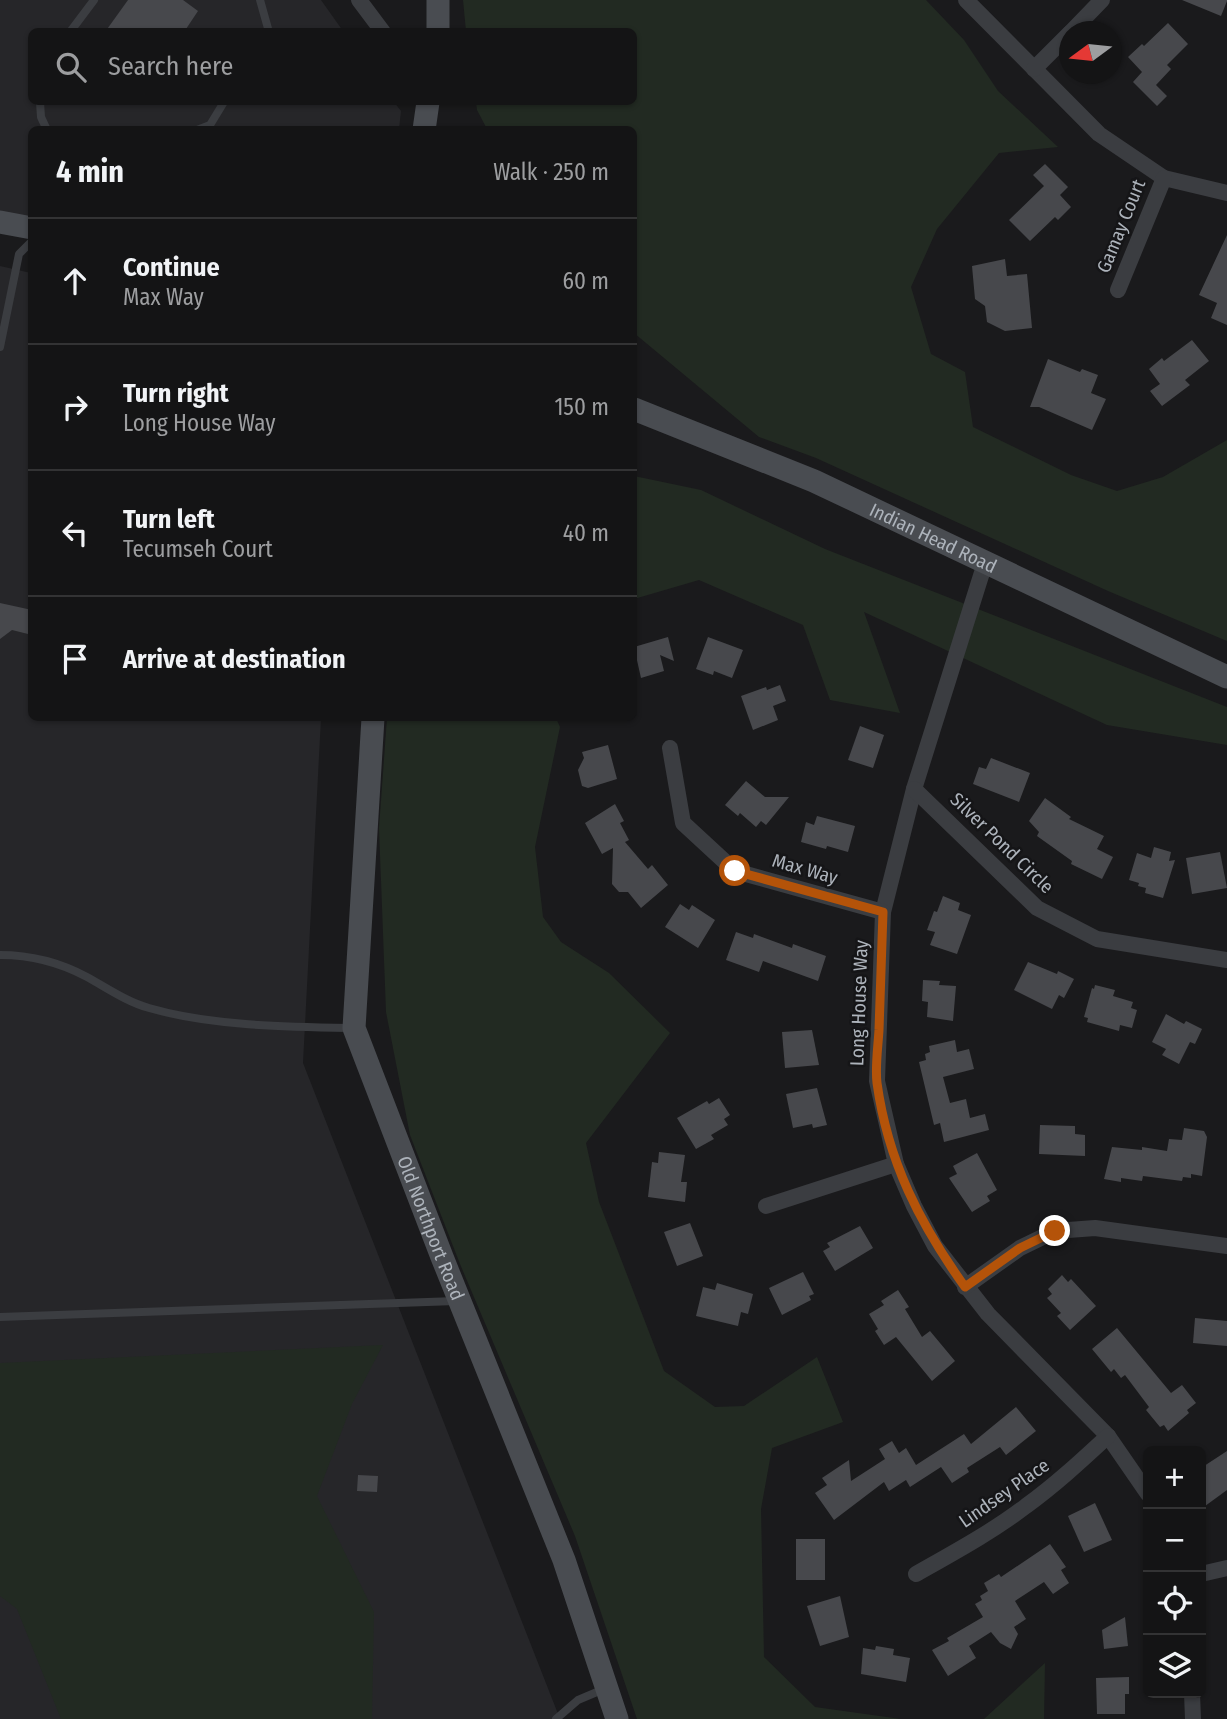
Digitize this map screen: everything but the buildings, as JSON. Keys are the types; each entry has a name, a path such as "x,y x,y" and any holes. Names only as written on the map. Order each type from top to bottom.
{"main road":[{"path":"438,0 438,28"},
{"path":"425,126 428,105"},
{"path":"0,222 28,227"},
{"name":"Indian Head Road","path":"637,410 814,481 1227,677"},
{"name":"Old Northport Road","path":"373,721 354,1028 459,1301 564,1560 617,1719"}],"street":[{"path":"359,0 380,28"},
{"path":"966,0 1099,134 1164,178 1227,193"},
{"path":"1081,21 1102,0"},
{"path":"1034,69 1059,43"},
{"name":"Gamay Court","path":"1118,290 1164,178"},
{"name":"Long House Way","path":"985,564 914,789 883,912 877,1081 896,1164 935,1246 988,1314 1108,1436 1143,1487"},
{"name":"Max Way","path":"670,748 683,823 735,871 883,912"},
{"name":"Silver Pond Circle","path":"914,789 1037,908 1097,939 1227,960"},
{"path":"766,1206 896,1164"},
{"path":"965,1287 1020,1248 1055,1231 1094,1228 1227,1246"},
{"name":"Lindsey Place","path":"916,1574 1024,1508 1060,1480 1108,1436"},
{"path":"1206,1573 1227,1568"},
{"path":"1192,1698 1193,1719"}],"lane":[{"path":"73,28 94,0"},
{"path":"260,0 268,28"},
{"path":"40,105 45,126"},
{"path":"207,126 223,105"},
{"path":"0,347 19,254 28,245"},
{"path":"0,955 18,955 65,967 148,1008 268,1027 354,1028"},
{"path":"0,1317 459,1301"},
{"path":"556,1719 578,1700 606,1688"}],"shaded area":[{"path":"0,0 321,0 341,28 28,28 28,105 396,105 401,111 399,126 28,126 28,221 0,216"},
{"path":"463,0 926,0 964,40 998,91 1058,147 999,153 937,229 911,287 931,354 965,372 973,427 1071,475 1117,491 1163,477 1227,440 1227,641 1108,591 816,458 759,437 637,335 637,126 485,126 477,110 476,105 637,105 637,28 466,28"},
{"path":"0,266 28,272 28,721 321,721 303,1063 560,1719 0,1719"},
{"path":"637,477 701,490 825,549 1227,707 1227,745 1107,725 864,612 900,713 830,700 803,625 699,580 637,598"},
{"path":"387,721 557,721 560,727 535,847 543,917 561,942 609,973 670,1033 586,1143 599,1202 664,1371 715,1407 744,1406 817,1357 843,1422 772,1448 761,1509 764,1657 815,1707 901,1719 637,1719 575,1536 460,1264 410,1135 386,1012 379,828"},
{"path":"383,1345 352,1404 317,1496 374,1612 372,1719 61,1719 17,1609 0,1596 0,1363"},
{"path":"1045,1663 1044,1719 984,1719"}],"route":[{"path":"735,871 883,912 877,1081 885,1120 896,1164 914,1206 935,1246 965,1287 1020,1248 1055,1231"}]}
